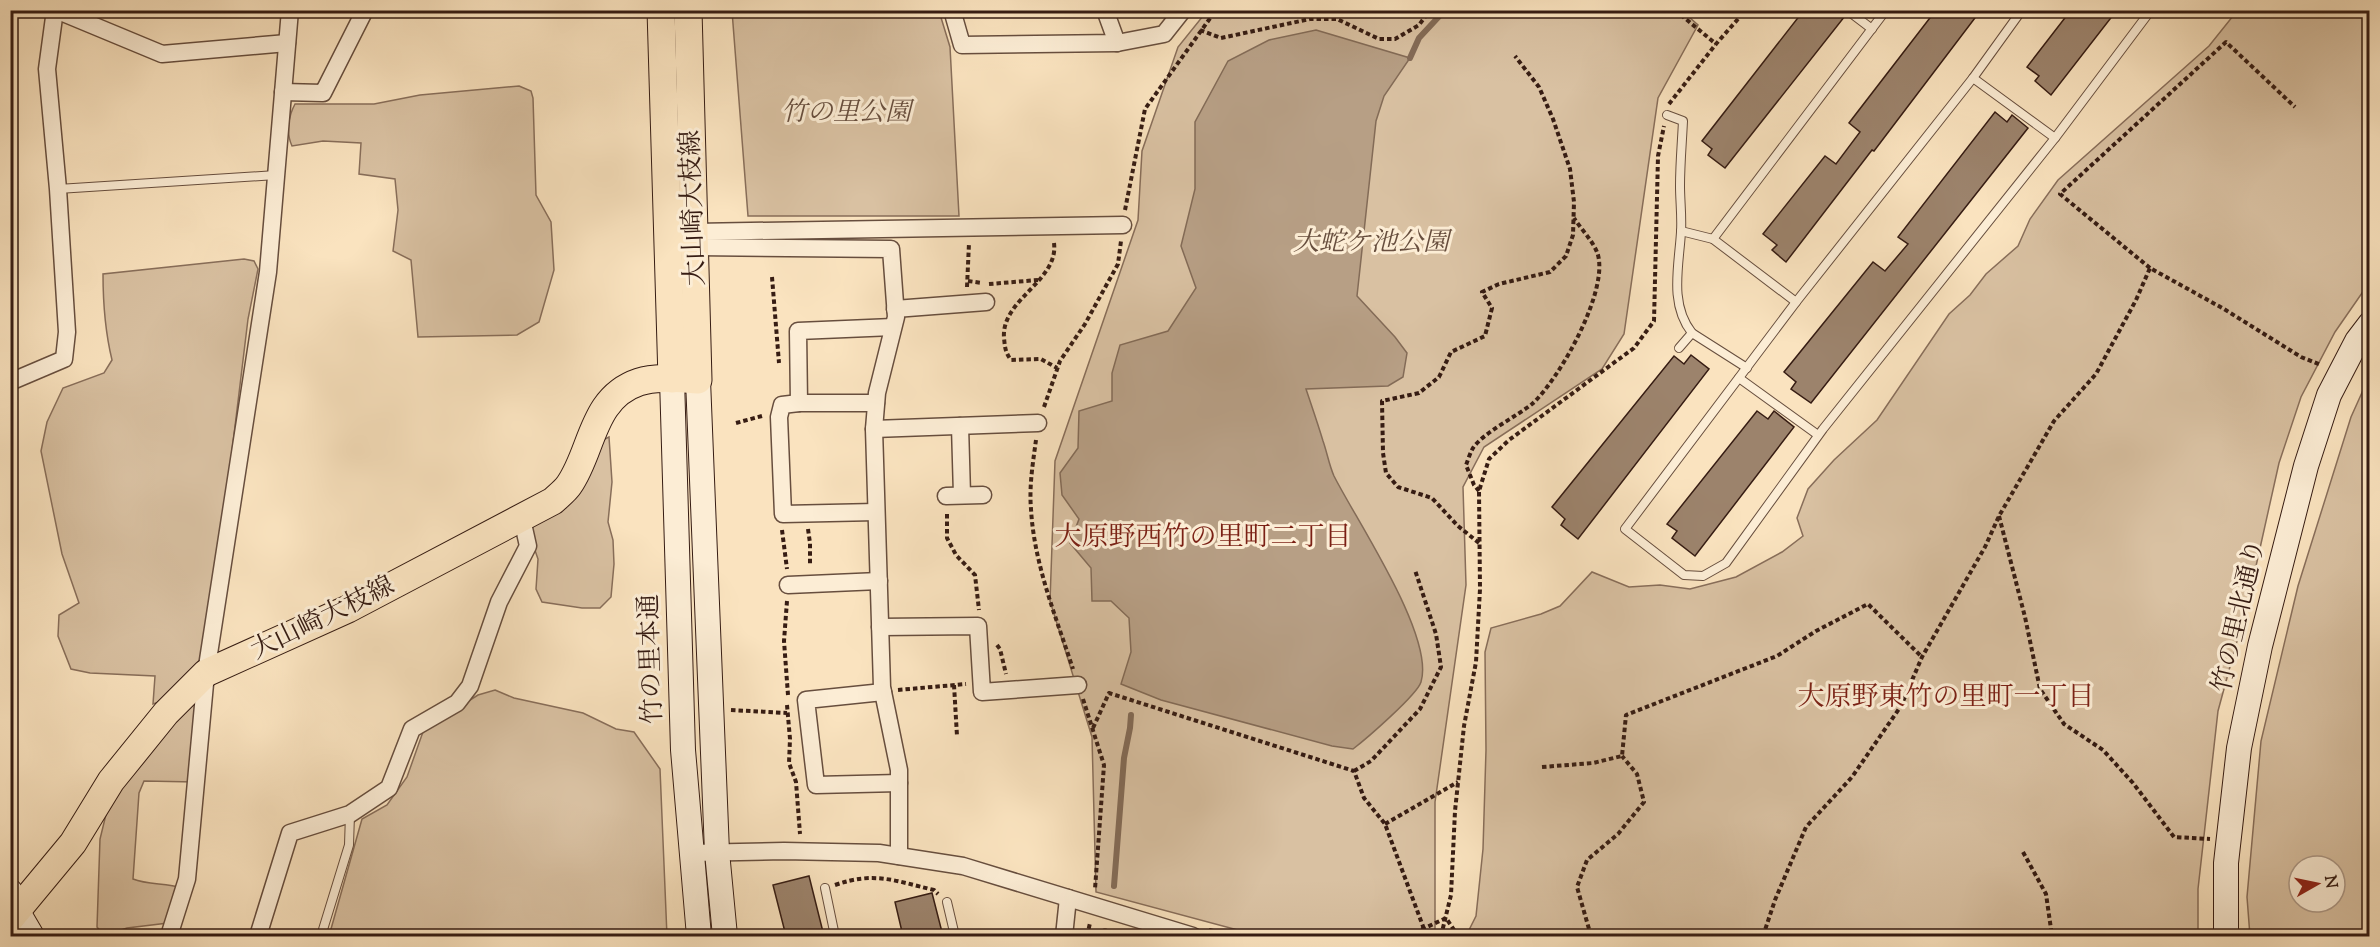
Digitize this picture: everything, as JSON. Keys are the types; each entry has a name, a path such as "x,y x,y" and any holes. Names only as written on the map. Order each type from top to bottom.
{"main road":[{"name":"大山崎大枝線","path":"662,10 685,379"},
{"name":"大山崎大枝線","path":"685,379 695,240 688,10"},
{"name":"大山崎大枝線","path":"13,907 73,843 111,781 166,713 206,673 348,609 553,501 569,486 600,416 615,395 638,382 655,378 685,379"}],"street":[{"path":"10,382 64,359 66,332 58,189 47,69 56,10 162,54 287,43"},
{"path":"169,936 187,879 206,673 268,272 290,10"},
{"path":"283,92 323,93 365,10"},
{"path":"952,10 962,45 1117,43 1164,34 1183,10"},
{"path":"1105,10 1117,43"},
{"path":"695,240 969,228 1123,225"},
{"path":"695,240 891,249 895,309 876,403 874,429 883,692 899,770 898,856"},
{"path":"895,309 986,302"},
{"name":"竹の里北通り","path":"2226,936 2226,863 2239,748 2259,645 2306,466 2329,395 2358,341 2370,324"},
{"path":"799,403 798,331 893,327"},
{"path":"685,379 717,852 725,936"},
{"name":"竹の里本通","path":"685,379 683,750 699,936"},
{"path":"876,403 799,403 781,408 783,514 876,513"},
{"path":"874,429 1038,423"},
{"path":"960,426 954,496 982,495"},
{"path":"258,936 290,833 350,814 389,788 412,729 457,703 470,686 499,602 528,546 522,519"},
{"path":"788,585 879,581"},
{"path":"880,627 978,626 982,692 1078,686"},
{"path":"883,692 806,700 816,785 899,783"},
{"path":"691,854 784,851 879,853 963,866 1193,936"},
{"path":"1064,936 1068,898"},
{"path":"13,907 32,936"}],"lane":[{"path":"1847,10 1872,29"},
{"path":"1713,239 1886,10"},
{"path":"2022,10 1973,78 1796,302 1625,529 1684,576 1703,576 1726,563 1818,435 2055,138 2151,10"},
{"path":"1973,78 2055,138"},
{"path":"1667,115 1683,121 1680,182 1681,231 1676,268 1678,302 1683,322 1692,333 1747,368"},
{"path":"58,189 276,175"},
{"path":"1681,231 1713,239 1796,302"},
{"path":"1679,348 1692,333"},
{"path":"1739,378 1818,435"},
{"path":"321,936 349,845 350,814"},
{"path":"825,888 836,936"},
{"path":"947,902 955,936"}],"path":[{"path":"1095,892 1104,765 1042,574 1031,509 1032,465 1038,423 1060,361 1085,324 1118,264 1145,109 1216,10"},
{"path":"1200,30 1221,38 1310,19 1337,19 1378,39 1395,39 1419,25 1430,10"},
{"path":"1675,10 1716,44"},
{"path":"1441,936 1451,895 1464,726 1476,662 1480,590 1479,491 1489,459 1509,440 1634,348 1654,321 1658,156 1670,101 1746,10"},
{"path":"2295,107 2226,42 2060,194 2150,268 2224,309 2301,357 2324,366"},
{"path":"1479,543 1458,526 1432,498 1398,487 1386,473 1383,453 1382,401 1419,393 1439,377 1451,352 1485,336 1492,308 1482,291 1499,284 1550,272 1566,256 1573,235 1574,202 1570,169 1539,87 1515,56"},
{"path":"1479,491 1466,465 1473,448 1533,402 1559,370 1582,328 1595,297 1600,271 1597,252 1573,217"},
{"path":"1051,226 1055,254 1040,280 1010,311 1003,328 1005,352 1011,360 1041,359 1058,368"},
{"path":"967,304 969,228"},
{"path":"1763,936 1775,900 1806,826 1852,777 1900,706 1922,657 1985,547 1999,516 2054,421 2096,374 2136,300 2150,268"},
{"path":"736,423 781,408 772,277"},
{"path":"968,281 986,284 1040,280"},
{"path":"954,496 947,538 956,555 975,574 980,603 978,626 991,636 1000,649 1009,690"},
{"path":"783,514 782,532 788,585"},
{"path":"805,514 810,543 810,584"},
{"path":"1999,516 2025,617 2040,689 2064,724 2103,750 2133,783 2174,837 2210,839"},
{"path":"1092,729 1109,693 1354,771 1371,761 1419,709 1442,667 1436,634 1415,570"},
{"path":"1591,936 1577,887 1587,860 1618,834 1644,802 1636,774 1622,756 1626,716 1777,656 1816,631 1868,604 1922,657"},
{"path":"883,692 981,683"},
{"path":"954,685 957,736"},
{"path":"726,710 787,713"},
{"path":"1542,767 1593,763 1622,756"},
{"path":"1354,771 1364,798 1385,824 1424,929"},
{"path":"1385,824 1458,782"},
{"path":"2023,852 2046,894 2052,936"},
{"path":"825,888 853,879 880,877 934,890 947,902"},
{"path":"1087,936 1091,915"},
{"path":"1408,936 1446,918"},
{"path":"1446,918 1458,936"}],"green space":[{"name":"大蛇ケ池公園","path":"1681,10 1698,25 1658,98 1624,334 1602,369 1484,447 1463,487 1466,585 1435,802 1435,931 1387,936 1260,936 1096,892 1092,737 1050,601 1055,461 1138,220 1142,151 1178,47 1207,11"},
{"name":"竹の里公園","path":"732,11 939,11 950,47 959,216 748,216"},
{"path":"2237,11 2369,11 2369,283 2335,332 2301,397 2279,463 2250,593 2218,711 2198,889 2198,936 1466,936 1476,916 1483,849 1486,750 1485,652 1491,628 1541,614 1560,606 1592,572 1629,587 1660,585 1690,589 1736,577 1782,552 1803,536 1797,518 1808,489 1834,460 1877,420 1949,314 1970,295 1986,274 2018,246 2030,219 2058,180 2209,46"},
{"path":"519,86 531,91 533,98 536,195 551,222 554,270 539,322 517,335 418,337 411,260 393,251 398,210 395,179 359,174 361,143 323,141 292,146 288,130 295,104 374,104 420,95"},
{"path":"244,259 254,261 258,269 248,319 208,649 205,663 182,679 159,702 153,704 155,676 90,673 71,669 58,636 59,615 79,603 62,554 41,451 47,422 63,388 104,373 112,360 105,317 103,274"},
{"path":"2369,377 2369,936 2250,936 2247,897 2261,741 2298,586 2351,417"},
{"path":"609,437 612,482 608,522 613,540 614,564 611,597 600,608 582,608 542,602 536,589 538,559 527,527 595,444"},
{"path":"198,683 195,782 144,781 139,793 133,879 182,888 168,923 127,928 104,936 97,927 100,839 110,798"},
{"path":"495,690 514,698 583,713 616,729 634,732 660,769 667,936 329,936 362,819 387,805 407,777 424,729 478,695"}],"shaded area":[{"path":"1316,30 1410,58 1384,96 1376,121 1357,296 1407,353 1403,377 1388,386 1306,389 1334,476 1391,578 1416,637 1422,662 1421,682 1411,697 1353,749 1332,746 1161,700 1121,684 1131,652 1129,618 1111,601 1092,601 1091,568 1070,543 1079,519 1062,495 1060,473 1078,448 1079,411 1112,401 1112,373 1120,345 1168,331 1196,288 1181,246 1195,189 1195,122 1228,61 1269,40"}],"building":[{"path":"1804,10 1841,10 1845,16 1725,168 1708,155 1712,149 1702,141"},
{"path":"1936,10 1981,10 1786,262 1772,250 1777,245 1763,234 1825,156 1836,164 1860,132 1849,123"},
{"path":"2071,10 2117,10 2051,95 2035,81 2039,76 2027,67"},
{"path":"1995,112 2007,122 2012,115 2028,128 1811,403 1791,389 1796,382 1784,372 1873,262 1885,271 1908,244 1898,237"},
{"path":"1691,355 1709,369 1578,539 1561,525 1565,519 1552,507 1674,356 1684,364"},
{"path":"1757,411 1768,419 1774,411 1794,427 1695,556 1672,538 1677,531 1667,524"},
{"path":"809,876 824,936 786,936 773,885"},
{"path":"932,893 943,936 903,936 895,902"}],"waterway":[{"path":"1410,58 1419,38 1445,10"},
{"path":"1114,886 1124,758 1131,715"},
{"path":"1105,931 1105,936"}],"district":[{"name":"大原野西竹の里町二丁目","path":"1203,538"},
{"name":"大原野東竹の里町一丁目","path":"1946,698"}]}
